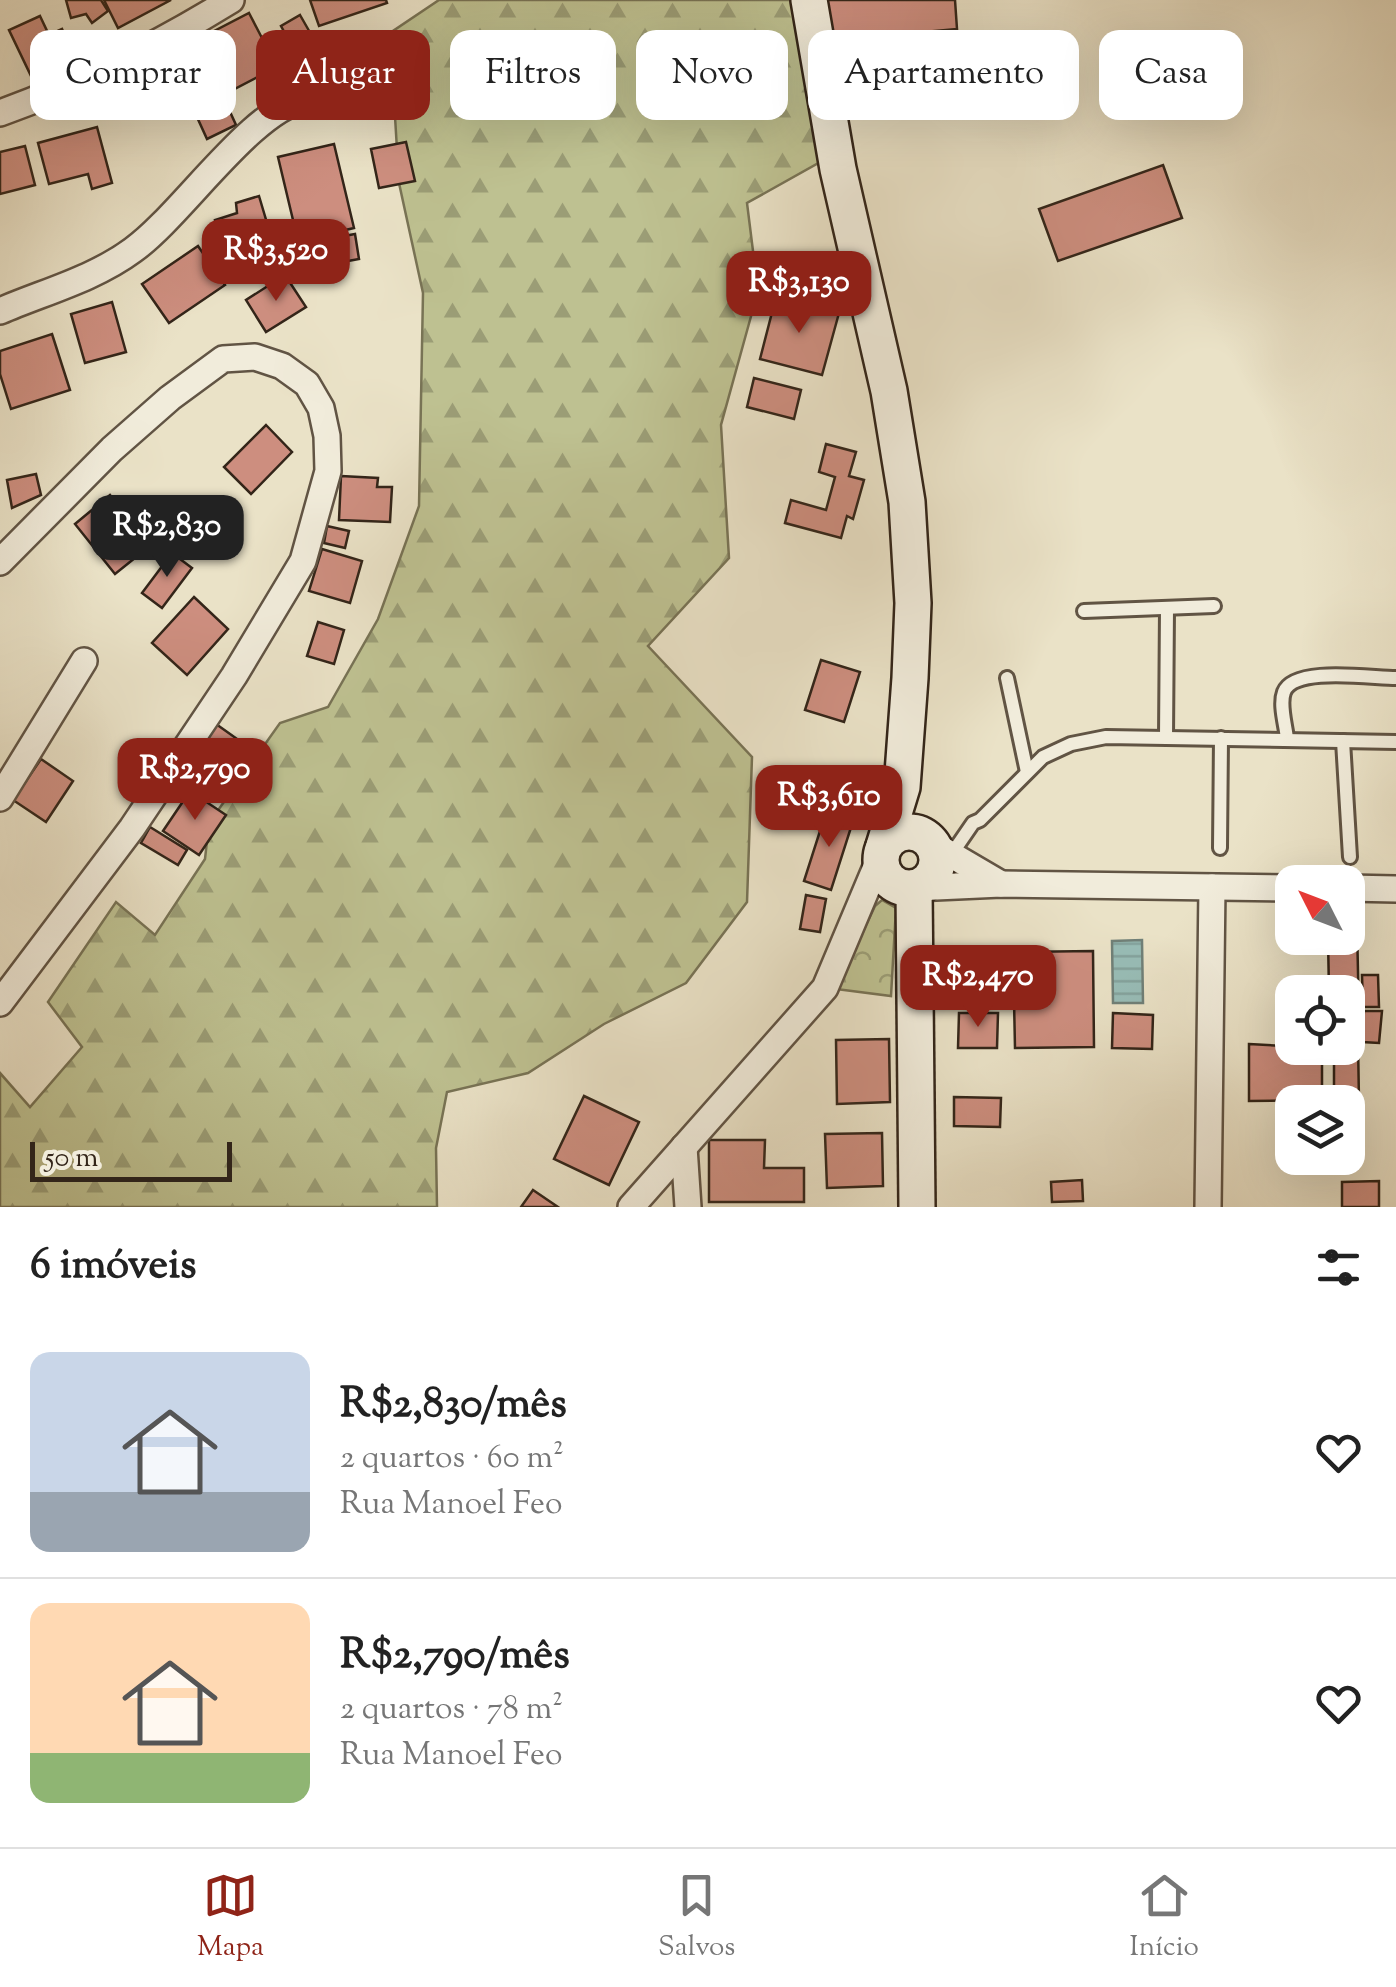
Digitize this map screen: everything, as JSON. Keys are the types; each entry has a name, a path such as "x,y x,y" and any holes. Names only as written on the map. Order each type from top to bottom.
{"street":[{"path":"0,113 43,98 122,61 231,0"},
{"path":"809,0 838,169 889,391 907,502 913,603 893,868 917,1207"},
{"path":"0,311 96,272 134,250 180,208 245,137 268,120"},
{"path":"0,562 9,545 141,424 222,359 255,356 282,366 307,384 321,408 328,436 328,471 304,560 234,676 132,828 0,1003"},
{"path":"0,798 84,660"},
{"path":"902,788 941,848 955,878 950,886"},
{"path":"631,1207 825,988 853,920 893,868 897,834 916,832 1001,884"},
{"path":"893,868 923,885 935,870 941,848"},
{"path":"893,868 950,886 1275,888"},
{"path":"1208,1207 1212,887"},
{"path":"1365,888 1396,889"},
{"path":"684,1147 688,1207"}],"lane":[{"path":"1084,611 1214,606"},
{"path":"1166,738 1167,610"},
{"path":"1287,739 1282,696 1288,686 1303,676 1396,678"},
{"path":"1006,678 1027,772"},
{"path":"941,848 979,828 980,820 1043,757 1071,744 1106,736 1396,742"},
{"path":"1220,848 1221,738"},
{"path":"1344,741 1350,858"}],"green space":[{"path":"439,0 801,0 808,39 808,120 822,120 829,157 747,203 758,291 721,425 729,558 648,646 752,757 747,902 686,983 604,1024 528,1073 447,1092 436,1148 437,1207 0,1207 0,1073 30,1107 82,1047 48,1002 116,902 155,935 205,859 209,823 280,723 328,707 378,619 419,506 423,293 399,183 395,120 430,120 430,30 394,30"},
{"path":"882,900 896,908 891,996 836,989 875,906"}],"water":[{"path":"1142,940 1143,1003 1113,1003 1112,941"}],"building":[{"path":"66,0 101,0 108,11 92,23 86,14 71,18"},
{"path":"104,0 171,0 118,28"},
{"path":"310,0 386,0 387,3 319,26"},
{"path":"817,0 955,0 957,29 820,30"},
{"path":"249,13 258,30 256,78 236,88 236,30 216,30"},
{"path":"300,15 309,30 283,30 281,26"},
{"path":"40,16 47,30 30,30 30,74 9,30"},
{"path":"198,120 234,120 236,125 207,139"},
{"path":"97,127 112,183 92,189 88,174 49,184 38,143"},
{"path":"406,142 415,181 379,188 371,149"},
{"path":"334,144 354,228 298,241 278,157"},
{"path":"25,146 35,185 0,194 0,152"},
{"path":"1163,165 1182,218 1058,261 1039,209"},
{"path":"259,196 278,260 230,275 215,220 237,213 236,203"},
{"path":"355,234 359,259 310,268 306,243"},
{"path":"198,246 225,285 169,323 142,284"},
{"path":"285,275 306,307 266,332 246,300"},
{"path":"776,297 839,313 822,375 760,359"},
{"path":"112,302 126,352 85,363 71,314"},
{"path":"52,334 70,390 11,409 0,374 0,351"},
{"path":"754,378 801,390 794,419 747,407"},
{"path":"266,425 292,452 251,494 224,467"},
{"path":"826,444 856,452 849,476 864,480 853,519 847,516 841,538 785,523 791,500 826,510 835,477 819,472"},
{"path":"36,474 41,495 12,508 7,480"},
{"path":"341,476 378,478 377,487 392,487 390,522 339,520"},
{"path":"110,495 151,545 115,574 75,524"},
{"path":"327,526 349,531 345,548 324,543"},
{"path":"322,549 362,561 350,603 309,591"},
{"path":"172,553 192,568 162,608 142,593"},
{"path":"194,597 228,629 187,675 152,643"},
{"path":"318,622 344,630 334,664 307,656"},
{"path":"821,660 860,672 844,722 805,710"},
{"path":"216,724 247,746 211,799 179,777"},
{"path":"41,759 73,781 46,822 13,800"},
{"path":"190,791 226,815 199,855 163,831"},
{"path":"827,809 854,818 831,890 804,881"},
{"path":"150,827 187,850 178,865 141,843"},
{"path":"806,895 826,899 820,932 800,929"},
{"path":"1093,951 1094,1047 1015,1048 1013,952"},
{"path":"1328,955 1358,955 1358,975 1329,975"},
{"path":"1365,975 1378,975 1379,1007 1365,1007"},
{"path":"1365,1011 1382,1011 1379,1043 1365,1042"},
{"path":"959,1013 998,1013 997,1048 958,1048"},
{"path":"1113,1013 1153,1015 1152,1049 1112,1048"},
{"path":"889,1039 890,1102 837,1104 836,1040"},
{"path":"1249,1044 1275,1045 1275,1065 1322,1065 1322,1085 1275,1085 1275,1101 1249,1101"},
{"path":"1334,1065 1358,1065 1359,1085 1334,1085"},
{"path":"584,1096 639,1122 609,1185 554,1159"},
{"path":"954,1097 1001,1098 1000,1127 954,1126"},
{"path":"882,1133 883,1186 827,1188 825,1134"},
{"path":"709,1140 765,1140 764,1168 804,1168 804,1202 709,1202"},
{"path":"1082,1180 1083,1201 1052,1202 1051,1182"},
{"path":"1379,1181 1379,1207 1342,1207 1342,1182"},
{"path":"533,1190 558,1207 521,1207"}]}
